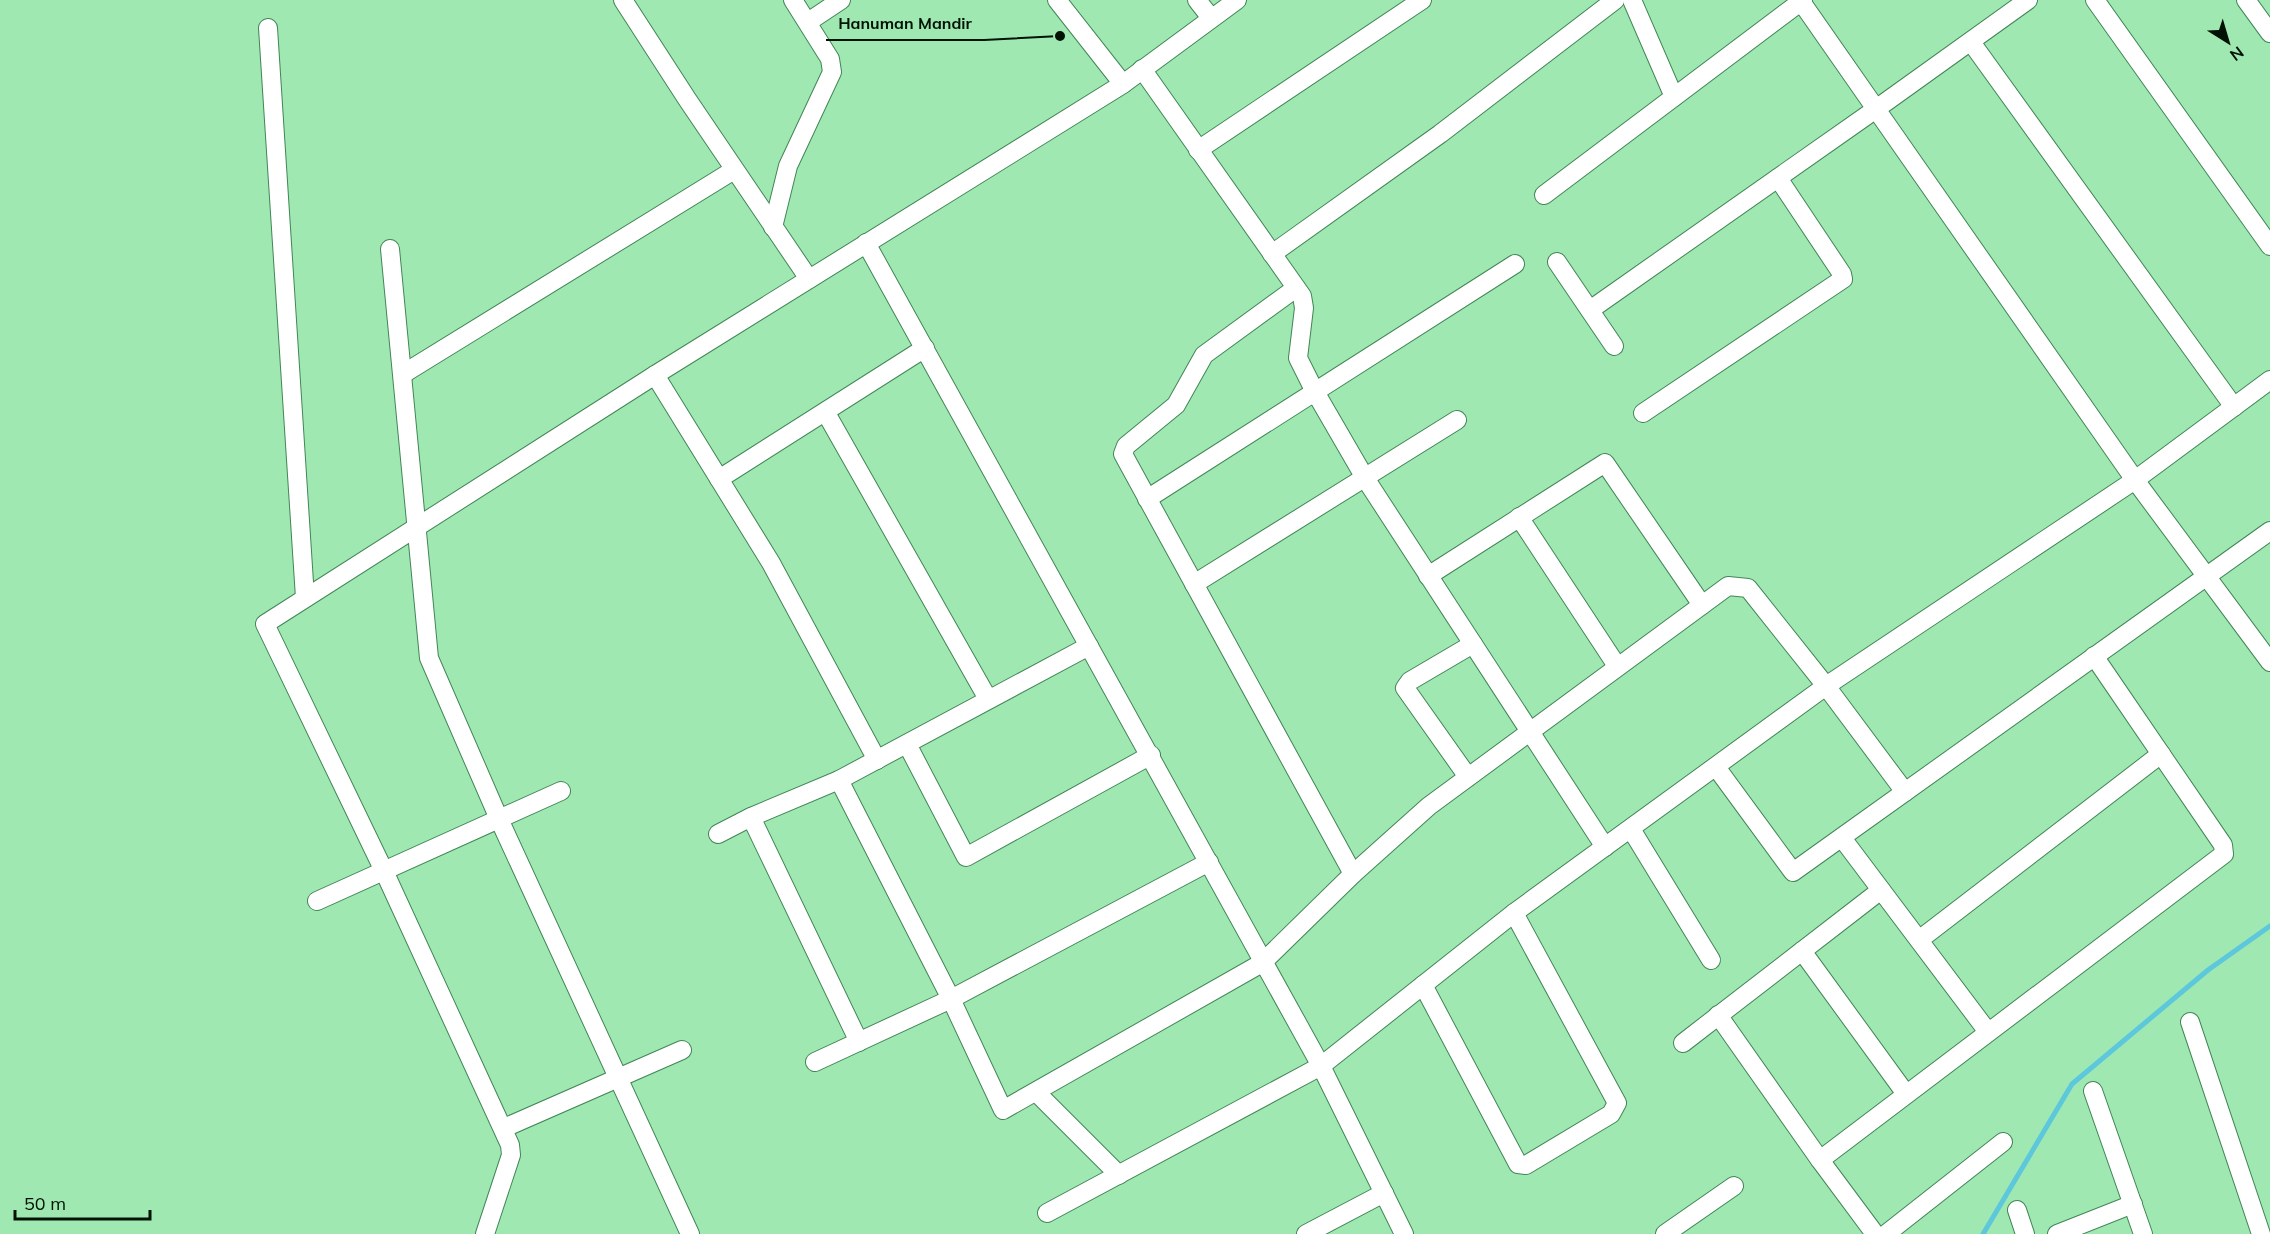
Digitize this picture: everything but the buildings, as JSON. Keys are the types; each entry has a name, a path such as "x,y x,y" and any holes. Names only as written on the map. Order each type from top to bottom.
{"street":[{"path":"623,0 809,279"},
{"path":"773,227 788,166 832,72 830,59 793,0"},
{"path":"808,22 841,0"},
{"path":"1057,0 1123,84"},
{"path":"1197,0 1211,18"},
{"path":"485,1234 511,1155 504,1128 266,624 655,375 1123,84 1237,0"},
{"path":"1198,150 1422,0"},
{"path":"1272,254 1478,106 1615,0"},
{"path":"1632,0 1674,97"},
{"path":"1590,310 1876,110 2028,0"},
{"path":"2095,0 2270,246"},
{"path":"2246,0 2270,33"},
{"path":"1544,195 1801,1 2135,480 2270,662"},
{"path":"268,28 306,598"},
{"path":"1971,42 2234,407"},
{"path":"1142,69 1302,297 1304,308 1298,358 1314,390 1365,478 1605,847"},
{"path":"403,374 735,170"},
{"path":"1643,413 1843,279 1842,274 1778,178"},
{"path":"866,243 1321,1066 1404,1234"},
{"path":"390,249 429,658 499,819 690,1234"},
{"path":"1557,262 1614,346"},
{"path":"1147,499 1314,390 1515,264"},
{"path":"1296,288 1204,355 1176,405 1126,446 1123,454 1353,874"},
{"path":"719,479 925,348"},
{"path":"655,375 771,563 877,760"},
{"path":"1047,1213 1321,1066 1514,913 1826,686 2135,480 2270,380"},
{"path":"826,413 988,699"},
{"path":"1194,584 1457,420"},
{"path":"1428,576 1605,464 1702,605"},
{"path":"1519,517 1617,666"},
{"path":"1716,767 1793,872 2270,531"},
{"path":"839,780 951,999 1004,1110 1262,963 1353,874 1429,806 1728,586 1748,588 1826,686 1905,792"},
{"path":"1468,777 1405,688 1410,681 1473,644"},
{"path":"718,834 751,817 839,780 1089,646"},
{"path":"1820,1160 2224,854 2223,845 2094,656"},
{"path":"907,744 966,857 1151,755"},
{"path":"1919,940 2161,754"},
{"path":"317,901 561,791"},
{"path":"751,817 859,1041"},
{"path":"1631,829 1711,960"},
{"path":"1842,838 1988,1032"},
{"path":"815,1062 951,999 1209,862"},
{"path":"1683,1043 1881,890"},
{"path":"1423,985 1518,1164 1526,1165 1611,1114 1617,1103 1514,913"},
{"path":"1802,951 1906,1094"},
{"path":"1718,1015 1875,1234"},
{"path":"2190,1022 2261,1234"},
{"path":"504,1128 682,1050"},
{"path":"2093,1091 2143,1234"},
{"path":"1037,1093 1119,1175"},
{"path":"1896,1230 2003,1142"},
{"path":"1665,1234 1734,1186"},
{"path":"1306,1234 1384,1193"},
{"path":"2057,1234 2133,1204"},
{"path":"2017,1210 2025,1234"}],"waterway":[{"path":"1983,1234 2072,1084 2208,970 2270,926"}],"place":[{"name":"Hanuman Mandir","path":"1060,36"}]}
